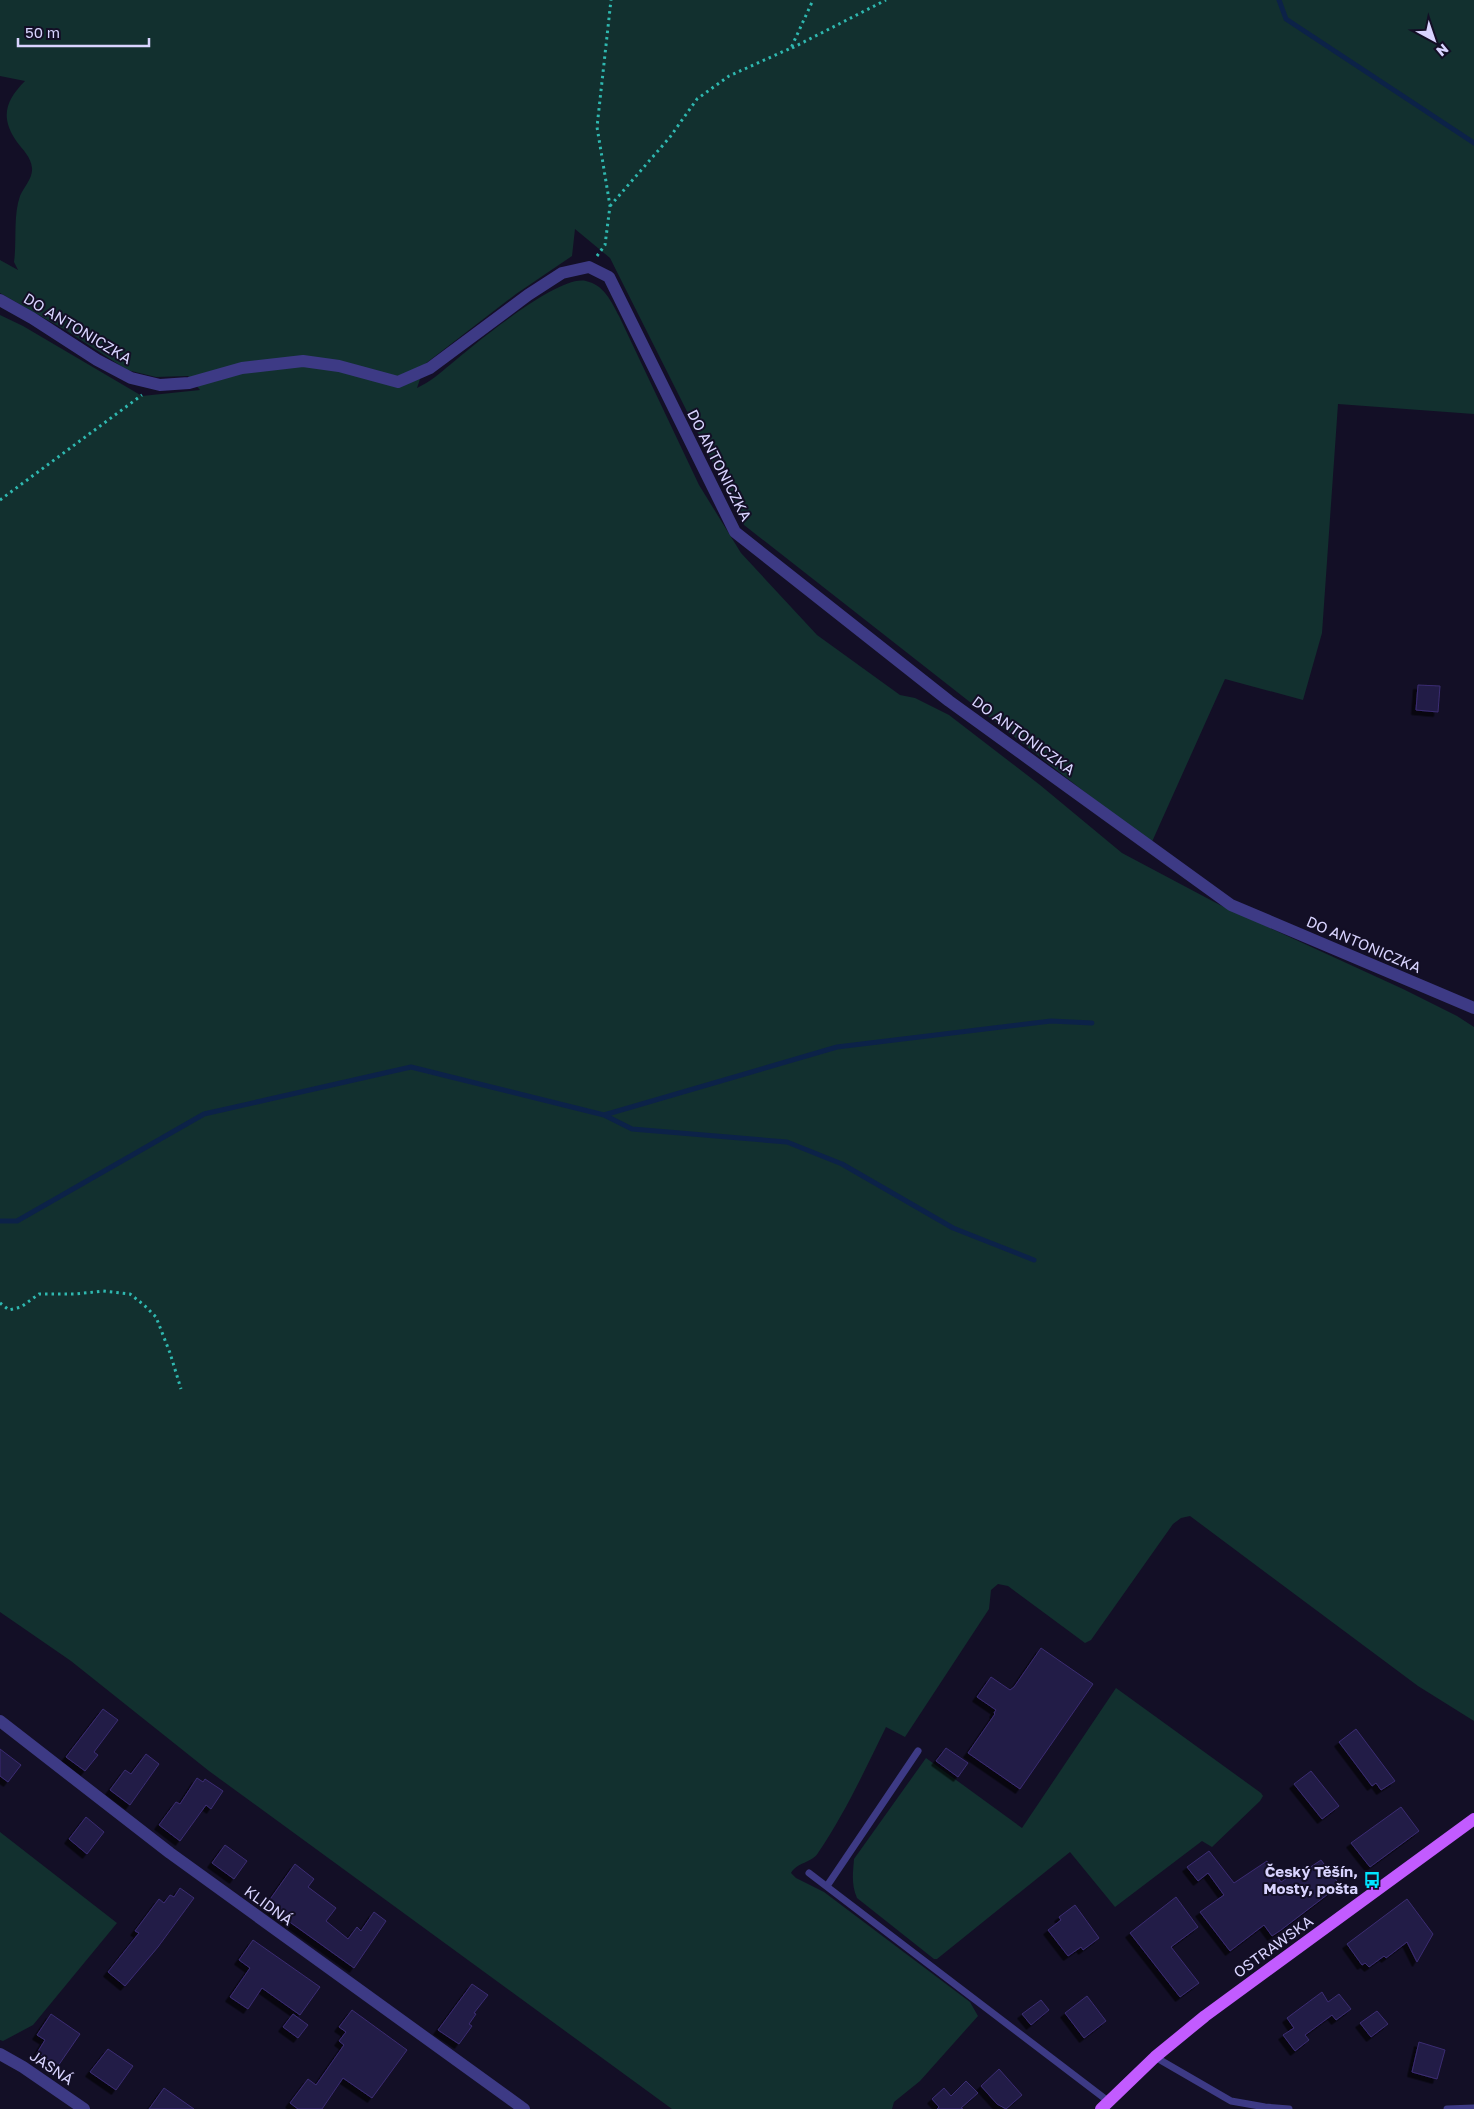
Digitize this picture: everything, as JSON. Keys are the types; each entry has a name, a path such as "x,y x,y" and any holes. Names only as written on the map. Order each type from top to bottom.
{"main road":[{"name":"OSTRAWSKA","path":"1104,2105 1155,2057 1205,2016 1474,1819"}],"street":[{"name":"DO ANTONICZKA","path":"0,300 32,318 105,365 131,378 160,385 189,383 242,368 303,361 339,366 398,382 430,368 528,295 562,274 589,267 609,277 735,532 949,701 1231,905 1474,1008"},
{"name":"KLIDNÁ","path":"0,1721 170,1853 524,2109"},
{"name":"JASNÁ","path":"0,2054 84,2109"}],"lane":[{"path":"827,1886 918,1751"},
{"path":"809,1873 1104,2105"},
{"path":"1155,2057 1231,2101 1265,2108 1289,2109"},
{"path":"1447,2109 1474,2108"}],"path":[{"path":"589,267 605,245 610,206 598,127 611,0"},
{"path":"791,48 813,0"},
{"path":"610,206 670,137 697,99 729,76 791,48 886,0"},
{"path":"0,500 43,466 160,385"},
{"path":"0,1303 9,1310 21,1307 39,1294 76,1294 103,1291 130,1294 156,1317 181,1389"}],"green space":[{"path":"0,0 1474,0 1474,414 1338,404 1322,633 1303,700 1225,679 1151,844 744,525 610,258 575,229 572,256 516,294 425,364 417,388 435,377 496,328 556,288 573,282 586,281 598,286 606,294 619,316 699,485 741,553 817,635 900,695 915,698 949,715 1040,785 1122,853 1220,905 1403,989 1457,1016 1474,1027 1474,1721 1418,1686 1190,1516 1181,1518 1173,1524 1091,1640 1085,1643 1008,1586 998,1584 991,1590 989,1609 905,1737 886,1727 846,1807 828,1838 812,1859 794,1869 791,1873 796,1878 824,1892 970,2002 978,2016 920,2081 894,2102 892,2109 672,2109 209,1771 71,1661 0,1612 0,315 23,326 142,396 200,390 188,376 156,377 127,370 67,331 0,293 0,260 18,270 14,262 18,204 20,196 30,179 32,168 28,157 8,125 7,110 9,103 18,88 25,81 0,76"},
{"path":"1116,1688 1263,1796 1212,1847 1202,1841 1115,1907 1070,1852 937,1959 934,1959 857,1898 853,1883 854,1859 926,1758 1022,1828"},
{"path":"0,1832 117,1923 33,2025 3,2041 0,2040"}],"building":[{"path":"1418,685 1440,686 1438,712 1416,710"},
{"path":"1041,1648 1093,1684 1020,1789 968,1753 996,1710 977,1697 991,1677 1010,1690 1014,1687"},
{"path":"103,1709 118,1720 94,1752 98,1755 85,1771 66,1757"},
{"path":"1356,1729 1395,1781 1381,1790 1376,1783 1372,1786 1339,1742"},
{"path":"946,1748 968,1763 958,1777 936,1761"},
{"path":"0,1749 21,1765 8,1782 0,1776"},
{"path":"146,1754 159,1764 130,1805 110,1790 125,1770 131,1774"},
{"path":"1311,1771 1339,1806 1322,1819 1294,1784"},
{"path":"197,1778 203,1782 205,1779 223,1791 211,1809 206,1805 180,1841 159,1825 176,1802 180,1804"},
{"path":"1401,1807 1419,1831 1370,1867 1351,1843"},
{"path":"86,1817 104,1832 87,1854 69,1839"},
{"path":"225,1845 247,1861 234,1879 212,1863"},
{"path":"1209,1851 1234,1883 1267,1861 1281,1882 1304,1867 1306,1870 1321,1860 1340,1885 1272,1936 1264,1925 1230,1951 1200,1912 1224,1895 1208,1873 1198,1881 1187,1867"},
{"path":"295,1864 314,1879 308,1887 336,1908 326,1921 348,1939 357,1927 361,1931 374,1912 386,1921 354,1968 266,1905"},
{"path":"180,1888 194,1898 158,1947 125,1986 108,1972 139,1933 135,1931 159,1899 164,1903 170,1895 174,1897"},
{"path":"1176,1897 1198,1927 1171,1947 1199,1983 1180,1997 1130,1933"},
{"path":"1407,1899 1433,1934 1417,1962 1407,1942 1386,1958 1384,1956 1369,1967 1365,1963 1362,1965 1347,1944"},
{"path":"1075,1905 1099,1938 1083,1950 1081,1947 1068,1956 1048,1930 1061,1920 1059,1917"},
{"path":"253,1940 320,1987 300,2015 262,1988 248,2009 230,1997 250,1968 239,1960"},
{"path":"472,1984 488,1995 474,2013 476,2014 469,2024 472,2026 459,2044 438,2030"},
{"path":"1322,1992 1328,2002 1339,1994 1351,2009 1336,2020 1332,2015 1305,2035 1309,2040 1295,2051 1283,2035 1294,2028 1287,2018"},
{"path":"1087,1996 1106,2021 1084,2038 1065,2013"},
{"path":"1041,2000 1049,2010 1031,2025 1022,2014"},
{"path":"352,2010 407,2050 372,2098 343,2078 322,2109 298,2109 290,2103 308,2079 316,2085 344,2045 339,2041 346,2032 339,2027"},
{"path":"1377,2011 1388,2024 1371,2037 1360,2023"},
{"path":"51,2014 80,2034 58,2066 37,2053 45,2040 37,2035"},
{"path":"293,2014 308,2025 298,2038 283,2027"},
{"path":"1419,2042 1445,2050 1437,2079 1412,2072"},
{"path":"108,2049 133,2066 116,2090 90,2072"},
{"path":"999,2069 1022,2095 1006,2109 997,2104 981,2086"},
{"path":"966,2081 978,2093 961,2108 963,2109 937,2109 939,2107 932,2099 944,2088 951,2096"},
{"path":"164,2088 194,2109 149,2109"}],"waterway":[{"path":"1279,0 1286,19 1474,143"},
{"path":"604,1115 837,1047 1051,1021 1092,1023"},
{"path":"0,1221 17,1221 204,1114 411,1067 604,1115 632,1129 787,1142 842,1164 953,1228 1034,1260"}],"place":[{"name":"Český Těšín, Mosty, pošta","path":"1372,1880"}]}
